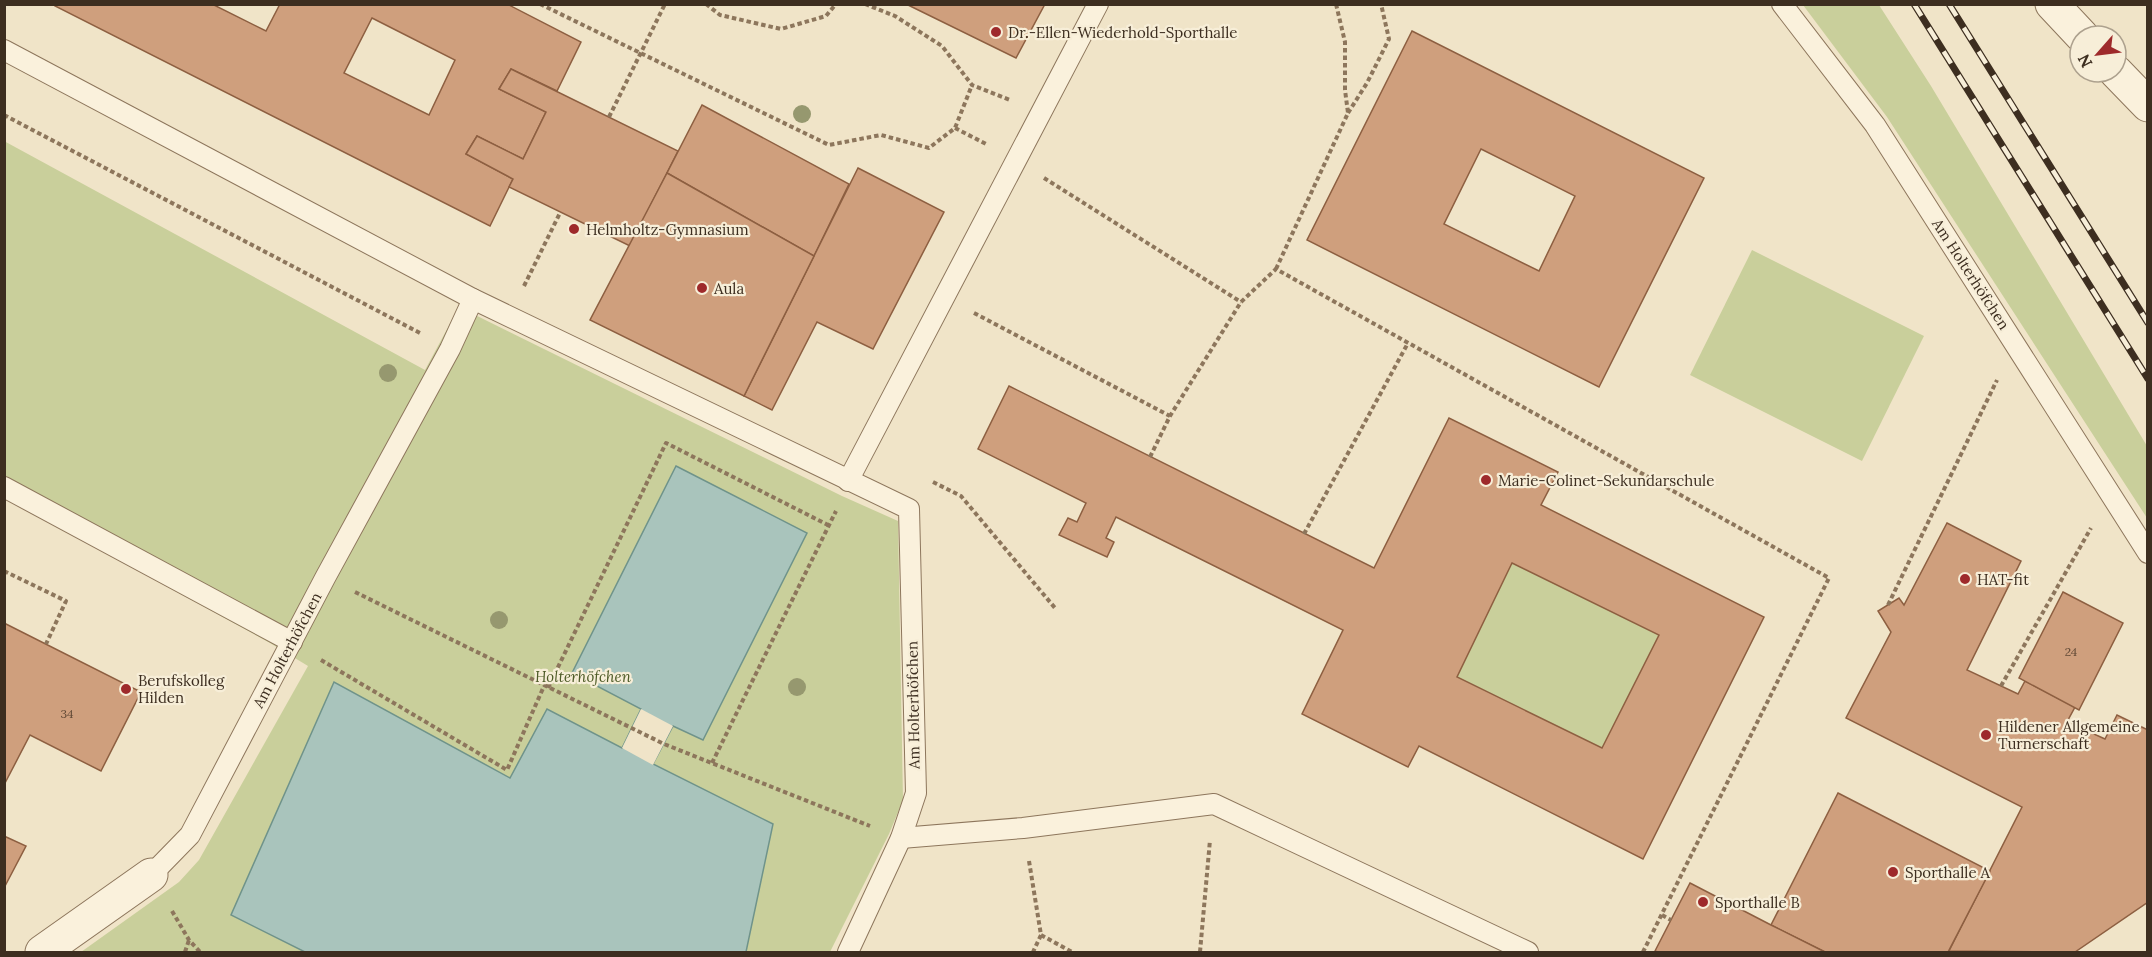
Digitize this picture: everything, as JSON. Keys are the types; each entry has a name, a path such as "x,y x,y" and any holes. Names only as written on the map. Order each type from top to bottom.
{"street":[{"path":"2052,4 2071,24"},
{"path":"2128,84 2148,105"},
{"name":"Am Holterhöfchen","path":"42,952 151,875"}],"lane":[{"path":"4,50 473,299 848,481 1098,4"},
{"name":"Am Holterhöfchen","path":"1782,4 1875,125 2148,553"},
{"name":"Am Holterhöfchen","path":"151,875 190,835 325,578 450,349 473,299"},
{"name":"Am Holterhöfchen","path":"848,481 909,509 916,793 901,838 848,952"},
{"path":"4,487 292,642"},
{"path":"901,838 1023,828 1214,804 1528,952"}],"path":[{"path":"540,4 829,145 881,135 929,148 955,128 972,85 942,46 895,16 865,4"},
{"path":"609,117 665,4"},
{"path":"706,4 720,15 782,29 826,16 836,4"},
{"path":"1336,4 1345,42 1347,114"},
{"path":"1150,457 1170,416 1241,302 1276,269 1347,114 1367,83 1389,39 1381,4"},
{"path":"4,115 450,349"},
{"path":"955,128 989,146"},
{"path":"1016,161 1241,302"},
{"path":"508,316 560,213"},
{"path":"1276,269 1829,578 1643,952"},
{"path":"944,298 1170,416"},
{"path":"1888,606 2014,341"},
{"path":"1304,534 1408,343"},
{"path":"292,642 507,770 666,443 830,526"},
{"path":"929,480 961,496 1055,608"},
{"path":"712,763 830,526 848,481"},
{"path":"2001,686 2111,494"},
{"path":"4,571 66,601 46,644"},
{"path":"325,578 664,744 901,838"},
{"path":"1200,952 1214,804"},
{"path":"1023,828 1041,935 1033,952"},
{"path":"1662,915 1671,920"},
{"path":"1041,935 1072,952"},
{"path":"185,952 189,940 200,952"}],"green space":[{"path":"1803,5 1879,5 1931,86 2147,446 2147,518 1887,117"},
{"name":"Holterhöfchen","path":"4,141 425,370 459,307 842,496 898,521 903,800 889,834 830,952 81,952 179,882 199,860 308,666 5,498"},
{"path":"1752,250 1924,336 1862,461 1690,375"},
{"path":"1512,563 1659,635 1602,748 1457,677"}],"water":[{"path":"676,466 807,533 703,740 673,726 653,764 773,824 746,952 305,952 231,915 334,682 510,778 547,709 622,748 641,709 572,673"}],"pier":[{"path":"641,709 673,726 653,765 622,748"}],"building":[{"path":"56,4 212,4 266,31 280,4 507,4 581,42 557,91 511,69 499,89 546,112 523,159 477,136 466,154 513,179 490,226 55,6","holes":["372,18 455,60 429,115 344,73"]},
{"name":"Dr.-Ellen-Wiederhold-Sporthalle","path":"906,4 1045,4 1016,58"},
{"path":"1412,31 1704,178 1599,387 1307,240","holes":["1481,149 1575,196 1539,271 1444,224"]},
{"path":"511,69 678,151 630,246 509,187 513,179 466,154 477,136 523,159 546,112 499,89"},
{"path":"702,105 849,184 814,256 667,173"},
{"path":"858,168 944,212 873,349 817,322 772,410 744,396"},
{"name":"Aula","path":"667,173 814,256 744,396 590,320"},
{"path":"1009,386 1374,568 1449,418 1558,472 1541,505 1764,617 1643,859 1419,746 1408,767 1302,714 1343,630 1116,517 1106,538 1114,542 1107,557 1059,535 1068,518 1077,522 1086,503 978,449","holes":["1512,563 1659,635 1602,748 1457,677"]},
{"name":"Hildener Allgemeine Turnerschaft","path":"1947,523 2021,561 1967,670 2018,694 2025,681 2075,707 2067,722 2105,739 2117,715 2148,730 2148,902 2075,952 1949,951 2022,807 1846,718 1891,632 1878,611 1899,598 1904,605"},
{"path":"2063,592 2123,623 2079,710 2019,678"},
{"name":"Berufskolleg Hilden","path":"4,623 141,692 101,771 30,735 4,785"},
{"name":"Sporthalle A","path":"1838,793 1990,871 1948,952 1825,952 1771,925"},
{"path":"4,836 26,846 4,888"},
{"name":"Sporthalle B","path":"1690,883 1771,925 1825,952 1655,951"}],"railway":[{"path":"1914,4 2148,379"},
{"path":"1949,4 2148,323"}],"place":[{"name":"Dr.-Ellen-Wiederhold-Sporthalle","path":"996,32"},
{"name":"Helmholtz-Gymnasium","path":"574,229"},
{"name":"Aula","path":"702,288"},
{"name":"Marie-Colinet-Sekundarschule","path":"1486,480"},
{"name":"HAT-fit","path":"1965,579"},
{"name":"Berufskolleg Hilden","path":"126,689"},
{"name":"Hildener Allgemeine Turnerschaft","path":"1986,735"},
{"name":"Sporthalle A","path":"1893,872"},
{"name":"Sporthalle B","path":"1703,902"}]}
